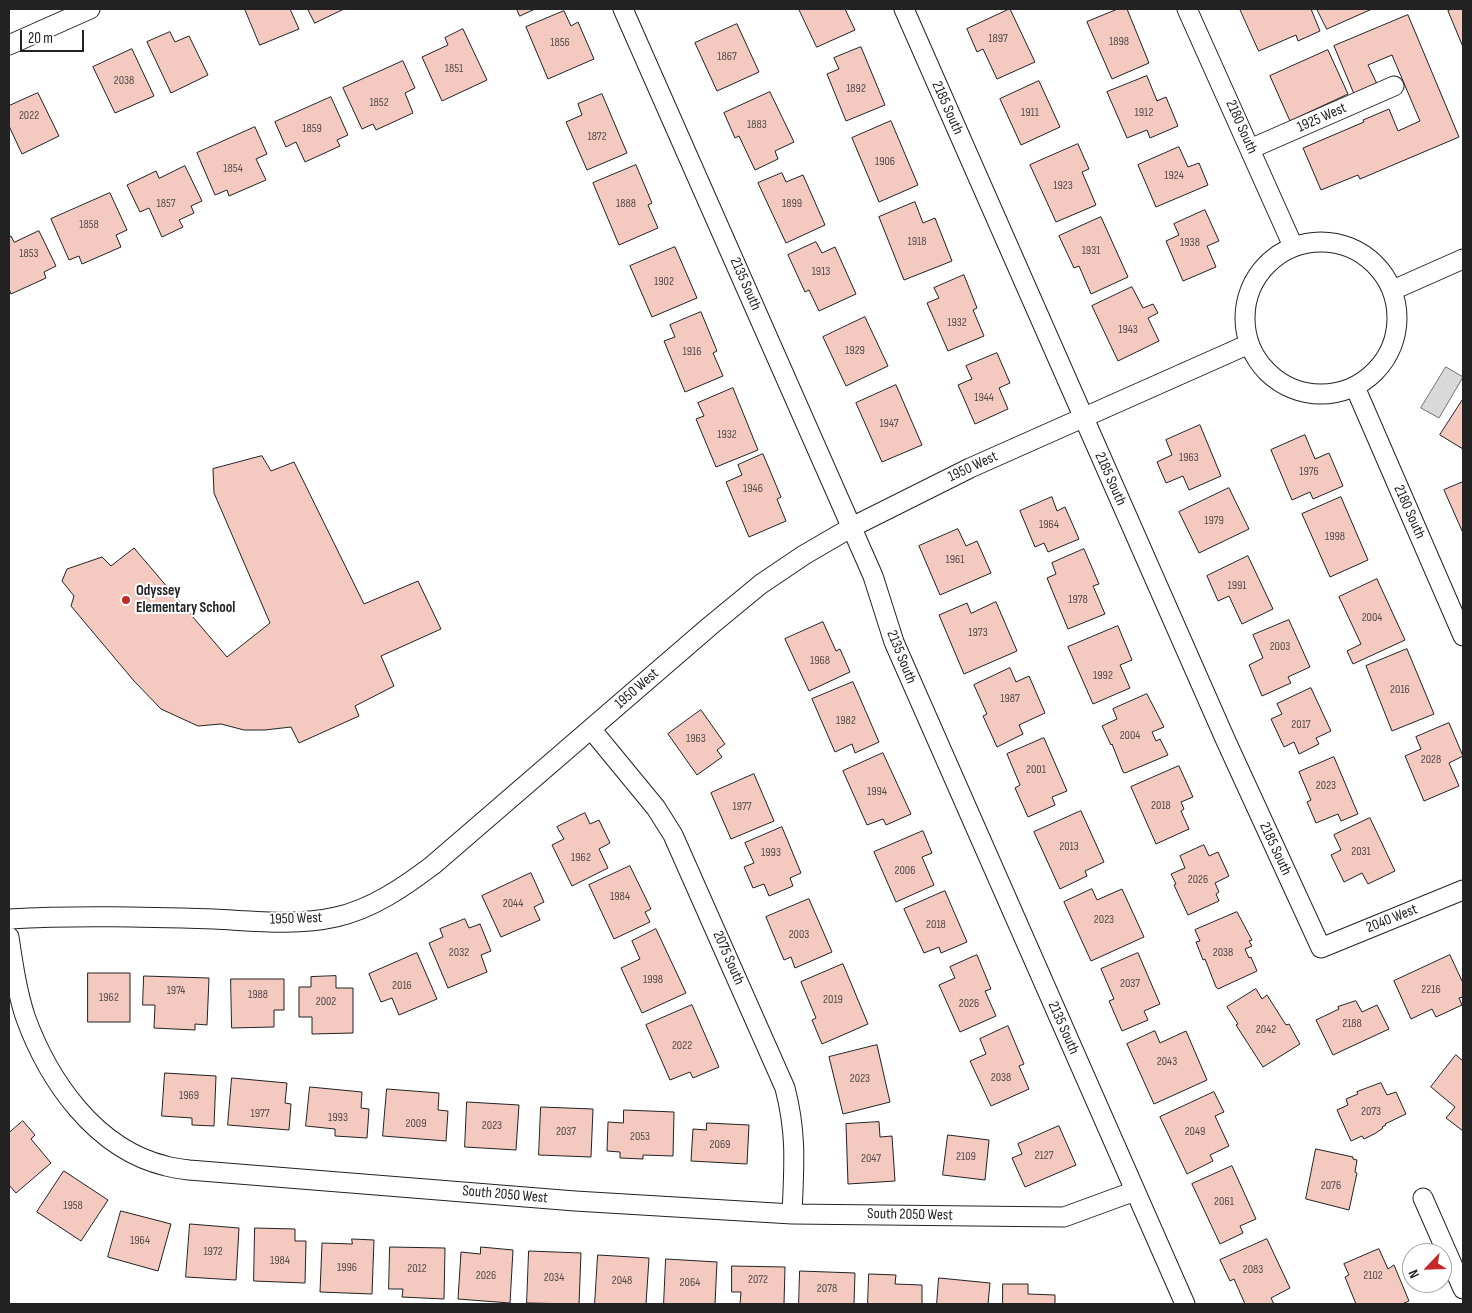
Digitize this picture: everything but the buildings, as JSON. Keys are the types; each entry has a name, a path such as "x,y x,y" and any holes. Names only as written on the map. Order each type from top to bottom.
{"street":[{"path":"9,45 90,9"},
{"name":"2135 South","path":"622,9 852,527 880,594 894,642 1185,1304"},
{"name":"2185 South","path":"904,9 1083,418 1321,948"},
{"name":"2180 South","path":"1190,10 1294,246"},
{"name":"1925 West","path":"1250,149 1394,86"},
{"path":"1323,241 1352,247 1377,264 1393,290 1398,318 1393,346 1378,370 1355,387 1330,394 1305,393 1282,383 1262,367 1249,344 1245,315 1252,286 1268,262 1294,246 1323,241"},
{"path":"1393,290 1463,259"},
{"name":"1950 West","path":"9,919 136,917 299,922 336,917 366,907 403,888 433,865 761,584 804,555 852,527 970,468 1249,344"},
{"name":"2180 South","path":"1355,387 1463,636"},
{"name":"2075 South","path":"592,729 656,808 674,835 785,1088 794,1126 792,1214"},
{"name":"2040 West","path":"1321,948 1463,890"},
{"name":"South 2050 West","path":"9,937 16,981 25,1015 38,1047 66,1096 102,1132 128,1150 165,1166 188,1170 575,1201 792,1214 1064,1217 1135,1191"},
{"path":"1424,1198 1463,1289"}],"shaded area":[{"path":"1446,367 1463,377 1439,418 1421,408"}],"place":[{"name":"Odyssey Elementary School","path":"126,600"}]}
